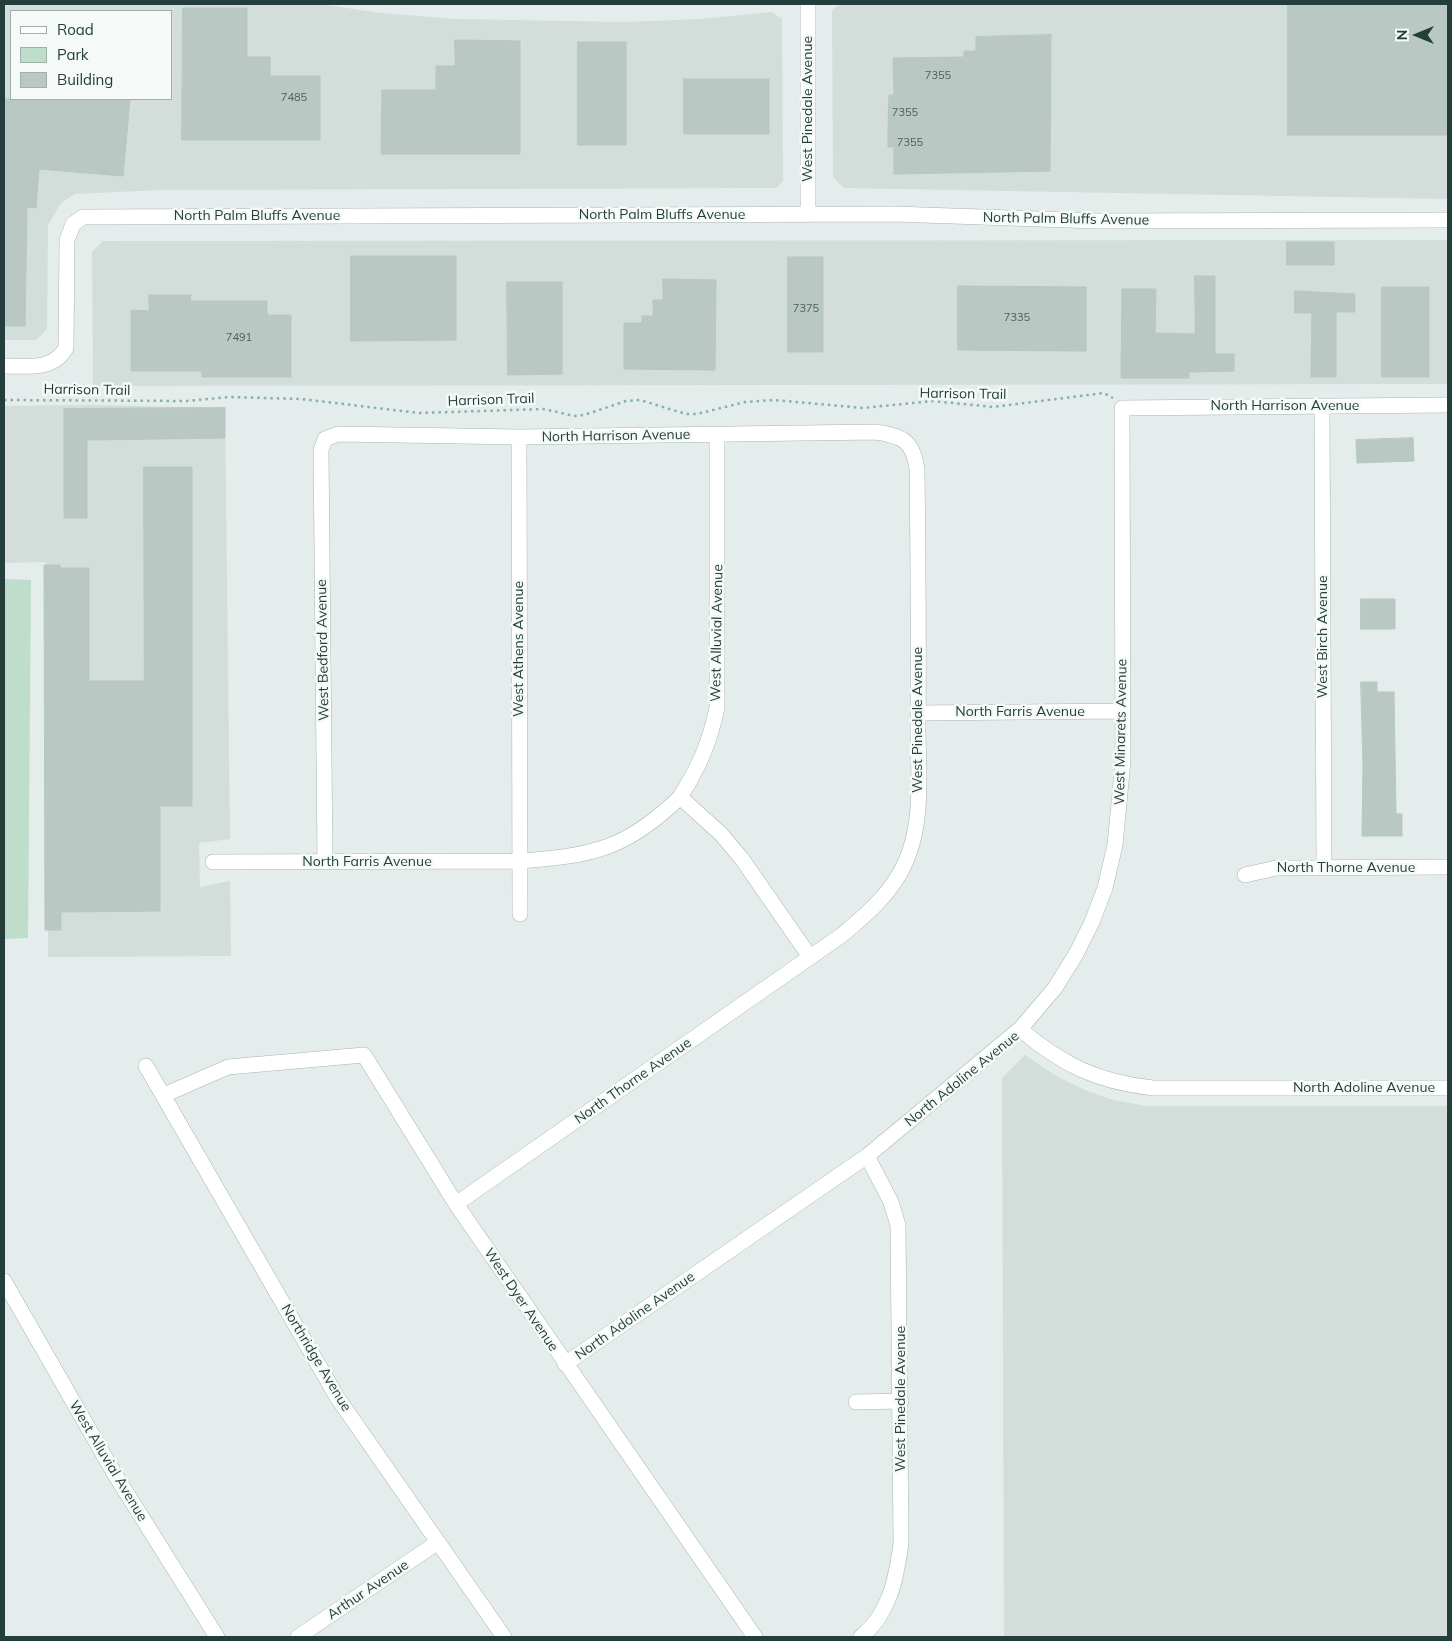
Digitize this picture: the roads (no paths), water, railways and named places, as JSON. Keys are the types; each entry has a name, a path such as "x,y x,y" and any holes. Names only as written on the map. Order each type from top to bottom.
{"street":[{"name":"West Pinedale Avenue","path":"808,4 808,214"},
{"name":"North Palm Bluffs Avenue","path":"4,366 50,364 62,356 66,348 67,240 73,224 83,217 894,214 1098,221 1448,220"},
{"name":"North Harrison Avenue","path":"1119,405 1448,406"},
{"name":"West Minarets Avenue","path":"1020,1029 1056,988 1076,954 1105,888 1115,844 1121,802 1122,711 1119,405"},
{"name":"West Birch Avenue","path":"1322,406 1324,868"},
{"name":"North Harrison Avenue","path":"325,439 338,434 519,437 876,432 893,435 906,441"},
{"name":"West Alluvial Avenue","path":"680,797 696,772 709,744 717,708 719,673 717,435"},
{"name":"West Athens Avenue","path":"519,437 520,861"},
{"name":"West Bedford Avenue","path":"325,439 321,450 325,862"},
{"name":"West Pinedale Avenue","path":"810,957 871,911 890,887 906,861 918,810 917,469 915,454 906,441"},
{"name":"North Farris Avenue","path":"918,713 1122,711"},
{"name":"North Farris Avenue","path":"213,862 520,861 566,858 597,851 621,842 656,821 680,797"},
{"path":"680,797 721,834 742,859 810,957"},
{"path":"520,861 520,914"},
{"name":"North Thorne Avenue","path":"1245,875 1268,869 1448,867"},
{"name":"North Thorne Avenue","path":"456,1204 810,957"},
{"name":"North Adoline Avenue","path":"565,1364 867,1156 1020,1029 1053,1054 1085,1073 1126,1085 1153,1088 1448,1088"},
{"name":"West Dyer Avenue","path":"164,1095 228,1067 364,1055 456,1204 755,1637"},
{"name":"Northridge Avenue","path":"146,1066 337,1397 504,1637"},
{"name":"West Pinedale Avenue","path":"861,1637 881,1616 890,1598 897,1576 901,1544 898,1225 891,1202 867,1156"},
{"name":"West Alluvial Avenue","path":"4,1282 114,1473 217,1637"},
{"path":"856,1402 901,1401"},
{"name":"Arthur Avenue","path":"298,1637 438,1542"}]}
